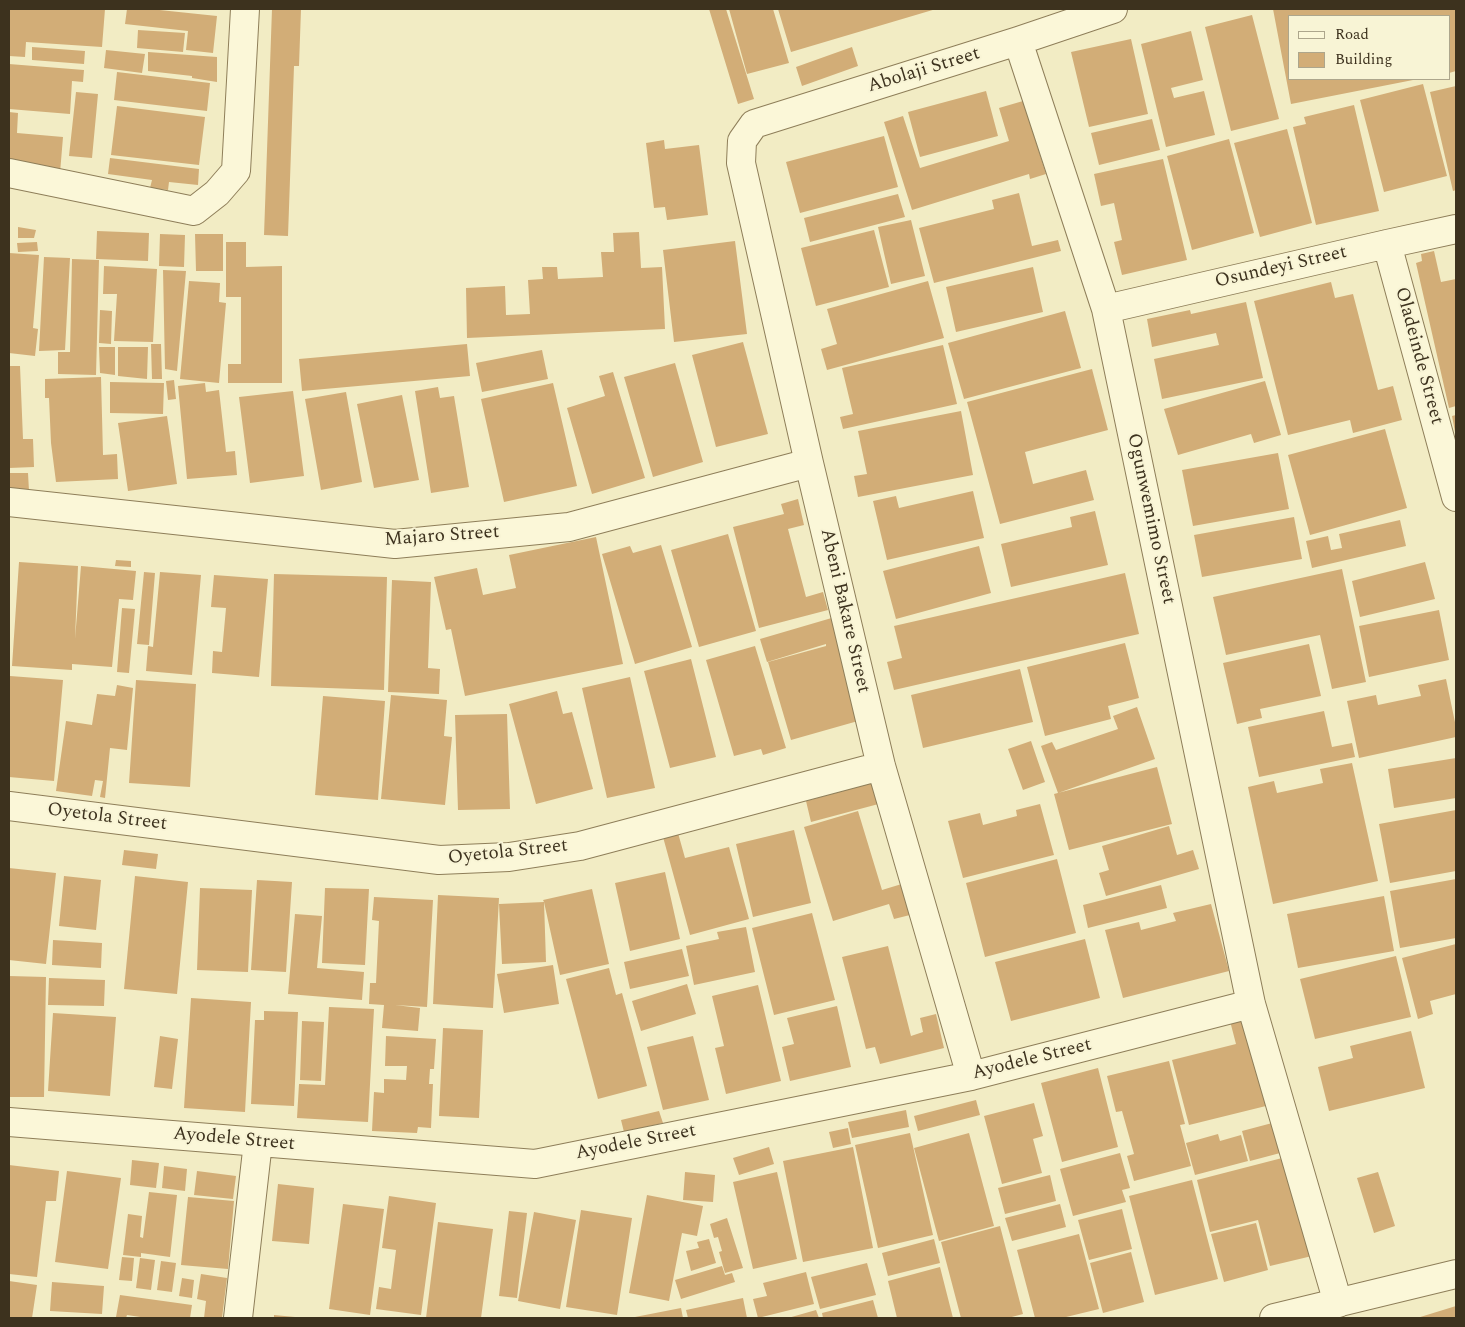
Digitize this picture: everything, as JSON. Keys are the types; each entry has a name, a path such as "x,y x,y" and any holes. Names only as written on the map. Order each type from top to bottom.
{"street":[{"path":"9,174 194,211 217,193 236,171 245,9"},
{"name":"Abolaji Street","path":"742,141 754,124 1113,9"},
{"name":"Ogunwemimo Street","path":"1018,41 1106,309 1251,1004 1338,1303"},
{"name":"Abeni Bakare Street","path":"742,141 741,163 809,463 881,766 971,1076"},
{"name":"Osundeyi Street","path":"1106,309 1456,229"},
{"name":"Oladeinde Street","path":"1388,244 1456,497"},
{"name":"Majaro Street","path":"9,502 395,544 570,528 809,463"},
{"name":"Oyetola Street","path":"9,806 439,860 459,860 509,857 580,846 881,766"},
{"name":"Ayodele Street","path":"9,1122 534,1164 971,1076 1251,1004"},
{"path":"238,1318 258,1142"},
{"path":"1274,1318 1456,1274"}],"building":[{"path":"9,9 105,9 102,47 26,42 25,57 9,56"},
{"path":"127,9 150,9 217,16 213,53 186,50 188,31 125,24"},
{"path":"272,9 301,9 299,66 294,66 288,236 264,235"},
{"path":"709,9 726,9 754,99 738,104"},
{"path":"729,9 773,9 789,63 747,74"},
{"path":"778,9 936,9 791,52"},
{"path":"1273,9 1456,9 1456,71 1450,73 1450,15 1288,15 1288,80 1413,80 1291,104"},
{"path":"1252,15 1279,119 1231,131 1205,27"},
{"path":"138,30 185,33 183,52 137,48"},
{"path":"1191,31 1203,80 1171,88 1174,98 1204,91 1215,135 1166,147 1141,44"},
{"path":"1131,39 1148,114 1089,127 1071,52"},
{"path":"32,47 85,51 84,64 32,60"},
{"path":"852,47 858,66 802,86 796,67"},
{"path":"106,50 145,54 142,73 104,68"},
{"path":"148,52 217,57 217,82 192,78 192,76 148,71"},
{"path":"9,64 84,70 83,82 72,81 70,114 9,109"},
{"path":"117,72 210,83 207,111 114,100"},
{"path":"1423,84 1447,176 1384,192 1360,100"},
{"path":"1456,86 1456,190 1453,191 1430,92"},
{"path":"986,91 998,136 920,157 908,112"},
{"path":"76,92 98,94 92,158 69,156"},
{"path":"1023,101 1046,174 1030,179 1029,174 912,210 884,122 903,116 920,168 1009,141 999,108"},
{"path":"1354,105 1379,211 1316,225 1293,127 1306,124 1304,117"},
{"path":"117,106 205,117 199,165 111,155"},
{"path":"9,112 18,113 17,133 63,137 60,173 9,168"},
{"path":"1152,119 1160,150 1099,165 1091,133"},
{"path":"1287,129 1312,223 1260,237 1234,143"},
{"path":"884,136 898,187 800,213 786,162"},
{"path":"1229,139 1254,233 1192,250 1167,156"},
{"path":"664,140 665,149 699,145 708,215 667,220 665,207 654,208 646,143"},
{"path":"110,158 199,169 198,185 169,182 168,190 150,188 152,180 108,174"},
{"path":"1163,159 1187,260 1122,275 1114,242 1122,240 1114,203 1101,206 1094,174"},
{"path":"1019,193 1032,246 1058,240 1061,251 934,283 919,228 994,209 992,200"},
{"path":"898,194 905,217 810,242 804,218"},
{"path":"911,220 925,276 891,284 878,227"},
{"path":"18,227 36,230 34,238 18,238"},
{"path":"874,230 889,287 816,306 801,248"},
{"path":"97,231 149,233 148,261 96,259"},
{"path":"639,232 641,268 662,267 665,329 467,338 466,288 505,286 506,315 530,314 528,280 543,279 542,267 557,267 558,279 603,277 601,252 614,252 613,233"},
{"path":"160,234 185,235 184,267 159,266"},
{"path":"195,234 223,234 223,271 196,271"},
{"path":"735,241 747,334 674,342 663,250"},
{"path":"37,242 38,251 18,252 17,243"},
{"path":"226,242 246,242 246,267 282,266 282,383 228,383 228,364 241,364 241,297 226,297"},
{"path":"1434,251 1441,282 1456,279 1456,406 1449,408 1416,263 1422,261 1421,254"},
{"path":"9,253 39,255 33,328 38,329 35,356 9,353"},
{"path":"44,257 70,258 65,350 39,351"},
{"path":"72,259 99,260 96,375 58,374 58,352 70,352"},
{"path":"104,266 157,269 153,342 114,341 117,294 103,294"},
{"path":"1033,267 1043,312 956,332 946,287"},
{"path":"163,270 186,271 177,371 165,369"},
{"path":"189,281 220,283 219,302 226,303 219,383 180,379"},
{"path":"928,281 944,338 827,370 821,349 837,344 827,309"},
{"path":"1331,282 1335,298 1353,294 1378,390 1393,386 1402,420 1353,433 1350,420 1288,435 1254,301"},
{"path":"1246,302 1263,378 1162,399 1154,359 1219,345 1216,333 1152,347 1147,319 1190,310 1191,314"},
{"path":"100,310 112,311 111,344 99,343"},
{"path":"1065,311 1081,368 964,399 948,343"},
{"path":"743,342 768,434 716,447 692,355"},
{"path":"151,344 161,344 162,379 152,379"},
{"path":"467,344 470,376 302,391 299,359"},
{"path":"943,345 957,404 843,429 840,417 853,414 842,368"},
{"path":"99,347 115,347 115,375 100,373"},
{"path":"118,347 148,347 147,379 118,376"},
{"path":"542,350 548,379 482,392 476,363"},
{"path":"675,363 703,462 653,477 624,377"},
{"path":"9,366 20,366 23,439 33,439 34,467 9,468"},
{"path":"1092,369 1108,430 1025,452 1033,484 1086,470 1094,500 1000,524 967,402"},
{"path":"613,372 645,478 592,494 567,408 605,396 599,376"},
{"path":"101,377 103,455 117,454 118,479 56,482 51,443 49,398 45,398 45,379"},
{"path":"174,380 176,399 168,400 166,381"},
{"path":"1265,381 1281,435 1254,443 1251,434 1178,455 1164,409"},
{"path":"110,382 164,383 163,414 110,413"},
{"path":"205,383 206,392 219,390 226,452 235,451 237,475 187,479 178,386"},
{"path":"553,383 577,486 504,502 481,399"},
{"path":"438,387 440,398 454,396 469,487 431,493 415,391"},
{"path":"293,391 304,476 250,483 239,397"},
{"path":"346,392 362,482 321,490 305,399"},
{"path":"402,395 419,480 374,488 357,404"},
{"path":"961,411 973,475 858,497 854,476 867,474 858,431"},
{"path":"1456,415 1456,432 1455,432 1452,416"},
{"path":"167,416 177,484 128,491 118,423"},
{"path":"1385,429 1407,508 1310,535 1288,455"},
{"path":"1278,453 1289,509 1193,526 1182,470"},
{"path":"9,473 28,473 29,491 9,492"},
{"path":"973,491 984,538 887,560 873,501 896,496 899,508"},
{"path":"798,499 804,525 788,529 806,597 823,592 828,610 759,628 733,527 784,514 781,504"},
{"path":"1095,511 1108,565 1011,587 1001,544 1072,527 1070,517"},
{"path":"1294,517 1302,559 1202,577 1194,535"},
{"path":"1400,520 1406,546 1312,568 1306,541 1328,536 1331,550 1342,548 1339,534"},
{"path":"728,534 756,631 699,647 671,550"},
{"path":"596,537 623,664 465,696 451,629 446,630 434,577 477,568 483,595 516,588 509,555"},
{"path":"661,545 692,647 635,664 602,554 630,546 633,553"},
{"path":"979,546 991,593 896,619 883,571"},
{"path":"116,560 131,561 131,567 115,566"},
{"path":"19,562 78,566 75,639 81,566 136,571 133,600 119,599 112,667 72,664 72,670 12,666"},
{"path":"1425,562 1435,599 1360,617 1352,581"},
{"path":"1342,569 1366,682 1332,689 1320,635 1226,655 1213,597"},
{"path":"144,572 155,573 149,645 137,644"},
{"path":"160,572 201,575 192,675 146,671 148,646 153,647"},
{"path":"1125,573 1139,634 894,690 887,662 902,658 894,626"},
{"path":"274,574 387,577 384,690 271,686"},
{"path":"214,575 268,579 259,677 212,673 213,651 222,652 226,608 211,607"},
{"path":"392,580 431,582 428,668 440,669 439,694 388,692"},
{"path":"122,608 135,609 129,673 117,672"},
{"path":"1439,610 1449,660 1369,677 1359,626"},
{"path":"835,617 865,719 791,740 768,662 826,646 826,644 767,662 760,639"},
{"path":"1125,643 1139,698 1108,706 1111,719 1045,736 1027,667"},
{"path":"1309,644 1321,696 1260,709 1262,718 1237,724 1223,663"},
{"path":"755,646 786,748 763,755 761,749 734,756 706,660"},
{"path":"691,659 716,757 670,768 644,671"},
{"path":"1020,669 1033,722 923,748 911,695"},
{"path":"10,676 63,680 54,781 9,777"},
{"path":"630,677 655,788 607,798 582,688"},
{"path":"1446,679 1456,727 1456,737 1359,758 1347,701 1376,695 1378,705 1421,696 1418,685"},
{"path":"136,680 196,684 190,787 129,783"},
{"path":"117,685 133,688 127,750 110,748 105,798 100,797 103,781 95,780 92,796 56,791 66,721 92,725 97,694 115,696"},
{"path":"557,691 563,714 572,712 593,789 536,804 509,704"},
{"path":"391,695 447,700 444,736 452,737 445,805 381,799"},
{"path":"323,696 385,701 378,800 315,795"},
{"path":"1137,707 1155,759 1058,793 1041,746 1052,742 1056,750 1118,729 1113,716"},
{"path":"1324,711 1332,747 1352,743 1355,757 1259,777 1248,727"},
{"path":"507,714 510,809 458,810 455,715"},
{"path":"1031,741 1045,782 1023,790 1008,749"},
{"path":"1456,758 1456,798 1394,808 1388,769"},
{"path":"1352,763 1378,881 1273,904 1248,787 1274,781 1277,793 1323,783 1320,769"},
{"path":"1157,767 1172,824 1069,850 1054,794"},
{"path":"880,781 886,802 811,822 806,801"},
{"path":"1040,804 1054,855 963,878 948,821 980,813 983,825 1017,816 1016,810"},
{"path":"1456,810 1456,871 1390,883 1379,824"},
{"path":"858,811 882,890 905,883 914,914 894,919 889,904 833,921 804,827"},
{"path":"1169,826 1177,855 1193,850 1199,869 1106,896 1099,873 1109,870 1102,846"},
{"path":"794,830 811,903 753,917 736,844"},
{"path":"678,833 685,858 729,847 749,919 690,935 663,837"},
{"path":"124,850 158,854 156,869 122,865"},
{"path":"1057,859 1076,933 985,957 966,883"},
{"path":"9,868 56,873 46,964 9,960"},
{"path":"665,872 680,939 630,951 615,883"},
{"path":"64,876 101,880 96,930 59,926"},
{"path":"135,876 188,882 177,994 124,989"},
{"path":"1456,879 1456,938 1400,948 1390,891"},
{"path":"257,880 292,882 286,972 251,970"},
{"path":"1161,885 1167,908 1088,928 1083,905"},
{"path":"200,888 252,890 248,972 197,970"},
{"path":"325,888 369,889 365,965 322,963"},
{"path":"592,889 609,964 560,975 543,900"},
{"path":"438,895 499,898 493,1008 433,1004"},
{"path":"1384,896 1394,951 1298,968 1287,914"},
{"path":"374,897 433,900 427,1007 395,1005 420,1008 418,1031 382,1028 384,1005 369,1004 370,983 376,983 379,921 372,920"},
{"path":"544,902 546,962 502,964 499,904"},
{"path":"1211,904 1229,971 1123,998 1105,930 1139,922 1141,930 1176,921 1173,913"},
{"path":"812,913 835,1000 774,1015 752,928"},
{"path":"295,914 322,916 317,968 364,972 362,1000 288,994"},
{"path":"746,927 755,972 694,985 686,946 719,939 717,932"},
{"path":"1085,939 1100,998 1011,1021 995,962"},
{"path":"53,940 102,943 101,968 52,965"},
{"path":"1456,944 1456,994 1430,1001 1433,1014 1418,1019 1402,958"},
{"path":"888,946 911,1036 923,1032 920,1018 936,1014 944,1048 880,1064 875,1047 866,1049 842,957"},
{"path":"682,949 689,976 630,989 624,962"},
{"path":"1396,956 1411,1017 1315,1039 1300,979"},
{"path":"553,965 559,1004 504,1013 497,974"},
{"path":"609,968 616,995 622,993 647,1086 598,1099 566,979"},
{"path":"9,976 46,977 44,1097 9,1097"},
{"path":"49,978 105,980 104,1006 48,1005"},
{"path":"687,984 696,1014 641,1031 632,1001"},
{"path":"758,985 781,1081 726,1094 715,1048 724,1046 712,996"},
{"path":"191,998 251,1002 245,1112 184,1108"},
{"path":"837,1006 851,1067 790,1081 782,1047 794,1044 787,1018"},
{"path":"329,1007 374,1009 368,1122 297,1118 299,1084 325,1085"},
{"path":"264,1011 298,1012 294,1106 251,1104 255,1020 264,1020"},
{"path":"53,1013 116,1017 110,1096 48,1091"},
{"path":"1247,1016 1270,1105 1189,1125 1172,1060 1236,1044 1230,1021"},
{"path":"302,1021 324,1022 321,1081 300,1080"},
{"path":"443,1028 483,1030 479,1118 439,1116"},
{"path":"1411,1031 1425,1088 1329,1111 1318,1067 1353,1058 1350,1046"},
{"path":"160,1036 178,1039 172,1089 154,1087"},
{"path":"386,1036 436,1039 434,1069 430,1069 429,1084 433,1084 431,1128 418,1127 417,1133 372,1131 374,1092 384,1093 384,1079 406,1080 407,1066 385,1066"},
{"path":"693,1036 709,1100 663,1110 647,1047"},
{"path":"1169,1061 1185,1124 1180,1125 1191,1166 1134,1181 1127,1156 1134,1154 1122,1111 1116,1112 1107,1076"},
{"path":"1098,1068 1118,1147 1062,1162 1041,1083"},
{"path":"976,1100 980,1115 918,1131 914,1116"},
{"path":"1034,1103 1043,1136 1033,1139 1042,1173 1002,1184 984,1116"},
{"path":"906,1110 909,1127 852,1138 848,1122"},
{"path":"659,1111 663,1123 624,1132 621,1120"},
{"path":"1276,1122 1284,1152 1250,1161 1242,1131"},
{"path":"848,1128 851,1144 833,1148 829,1132"},
{"path":"910,1133 933,1235 878,1248 855,1145"},
{"path":"969,1133 994,1226 939,1241 914,1148"},
{"path":"1218,1134 1220,1141 1241,1135 1248,1161 1195,1175 1186,1143"},
{"path":"769,1147 774,1164 739,1175 733,1158"},
{"path":"853,1147 873,1248 803,1262 783,1161"},
{"path":"1120,1153 1130,1188 1122,1190 1126,1202 1073,1216 1060,1169"},
{"path":"1286,1157 1312,1256 1270,1266 1258,1220 1210,1232 1197,1180"},
{"path":"132,1160 159,1163 156,1188 130,1185"},
{"path":"9,1165 59,1171 56,1201 46,1201 37,1277 9,1274"},
{"path":"164,1166 187,1169 185,1191 162,1188"},
{"path":"67,1171 121,1178 108,1269 55,1262"},
{"path":"197,1171 236,1176 233,1199 194,1195"},
{"path":"685,1172 715,1175 713,1202 683,1200"},
{"path":"777,1172 797,1259 753,1269 733,1182"},
{"path":"1378,1172 1395,1226 1374,1233 1357,1178"},
{"path":"1050,1175 1056,1201 1005,1214 998,1188"},
{"path":"1192,1180 1218,1279 1155,1295 1129,1196"},
{"path":"278,1184 314,1188 309,1244 272,1241"},
{"path":"149,1192 177,1195 170,1257 141,1253 141,1257 123,1255 128,1214 142,1216 140,1237 143,1238"},
{"path":"647,1195 703,1206 697,1236 682,1233 669,1301 629,1293"},
{"path":"389,1196 436,1203 421,1315 376,1309 379,1287 391,1289 396,1250 382,1248"},
{"path":"188,1197 234,1201 228,1269 181,1265"},
{"path":"343,1204 384,1209 370,1315 329,1309"},
{"path":"1060,1204 1066,1227 1012,1241 1005,1218"},
{"path":"1122,1209 1132,1249 1089,1260 1078,1220"},
{"path":"581,1210 632,1218 617,1315 566,1307"},
{"path":"509,1211 527,1213 517,1298 499,1296"},
{"path":"534,1212 576,1220 560,1309 518,1301"},
{"path":"727,1218 743,1268 725,1273 719,1252 722,1251 718,1237 714,1238 710,1224"},
{"path":"438,1222 493,1229 481,1318 426,1318"},
{"path":"1256,1223 1268,1270 1224,1282 1211,1234"},
{"path":"1000,1226 1023,1314 1008,1318 961,1318 941,1242"},
{"path":"1079,1234 1099,1309 1062,1318 1035,1318 1017,1250"},
{"path":"709,1239 716,1263 691,1271 686,1251 699,1248 697,1242"},
{"path":"934,1239 940,1263 888,1276 882,1253"},
{"path":"1131,1252 1144,1302 1103,1313 1090,1263"},
{"path":"122,1257 134,1258 132,1281 119,1280"},
{"path":"140,1258 155,1260 151,1290 136,1288"},
{"path":"161,1261 176,1263 172,1292 157,1290"},
{"path":"867,1263 876,1295 820,1309 811,1277"},
{"path":"722,1266 725,1275 732,1273 735,1282 681,1299 675,1280"},
{"path":"940,1267 953,1318 897,1318 888,1281"},
{"path":"806,1272 814,1304 758,1318 753,1299 767,1296 763,1283"},
{"path":"201,1274 227,1278 222,1318 204,1318 206,1301 197,1299"},
{"path":"182,1278 194,1280 192,1298 179,1296"},
{"path":"9,1281 37,1285 32,1318 9,1318"},
{"path":"52,1282 104,1286 102,1314 50,1311"},
{"path":"120,1295 192,1305 190,1318 147,1318 127,1315 126,1318 116,1317"},
{"path":"743,1298 747,1318 688,1318 686,1310"},
{"path":"873,1300 878,1318 823,1318 822,1313"},
{"path":"1456,1306 1456,1318 1417,1318"},
{"path":"681,1308 683,1318 635,1318 635,1317"},
{"path":"816,1310 819,1318 788,1318"},
{"path":"274,1315 295,1317 295,1318 274,1318"}]}
